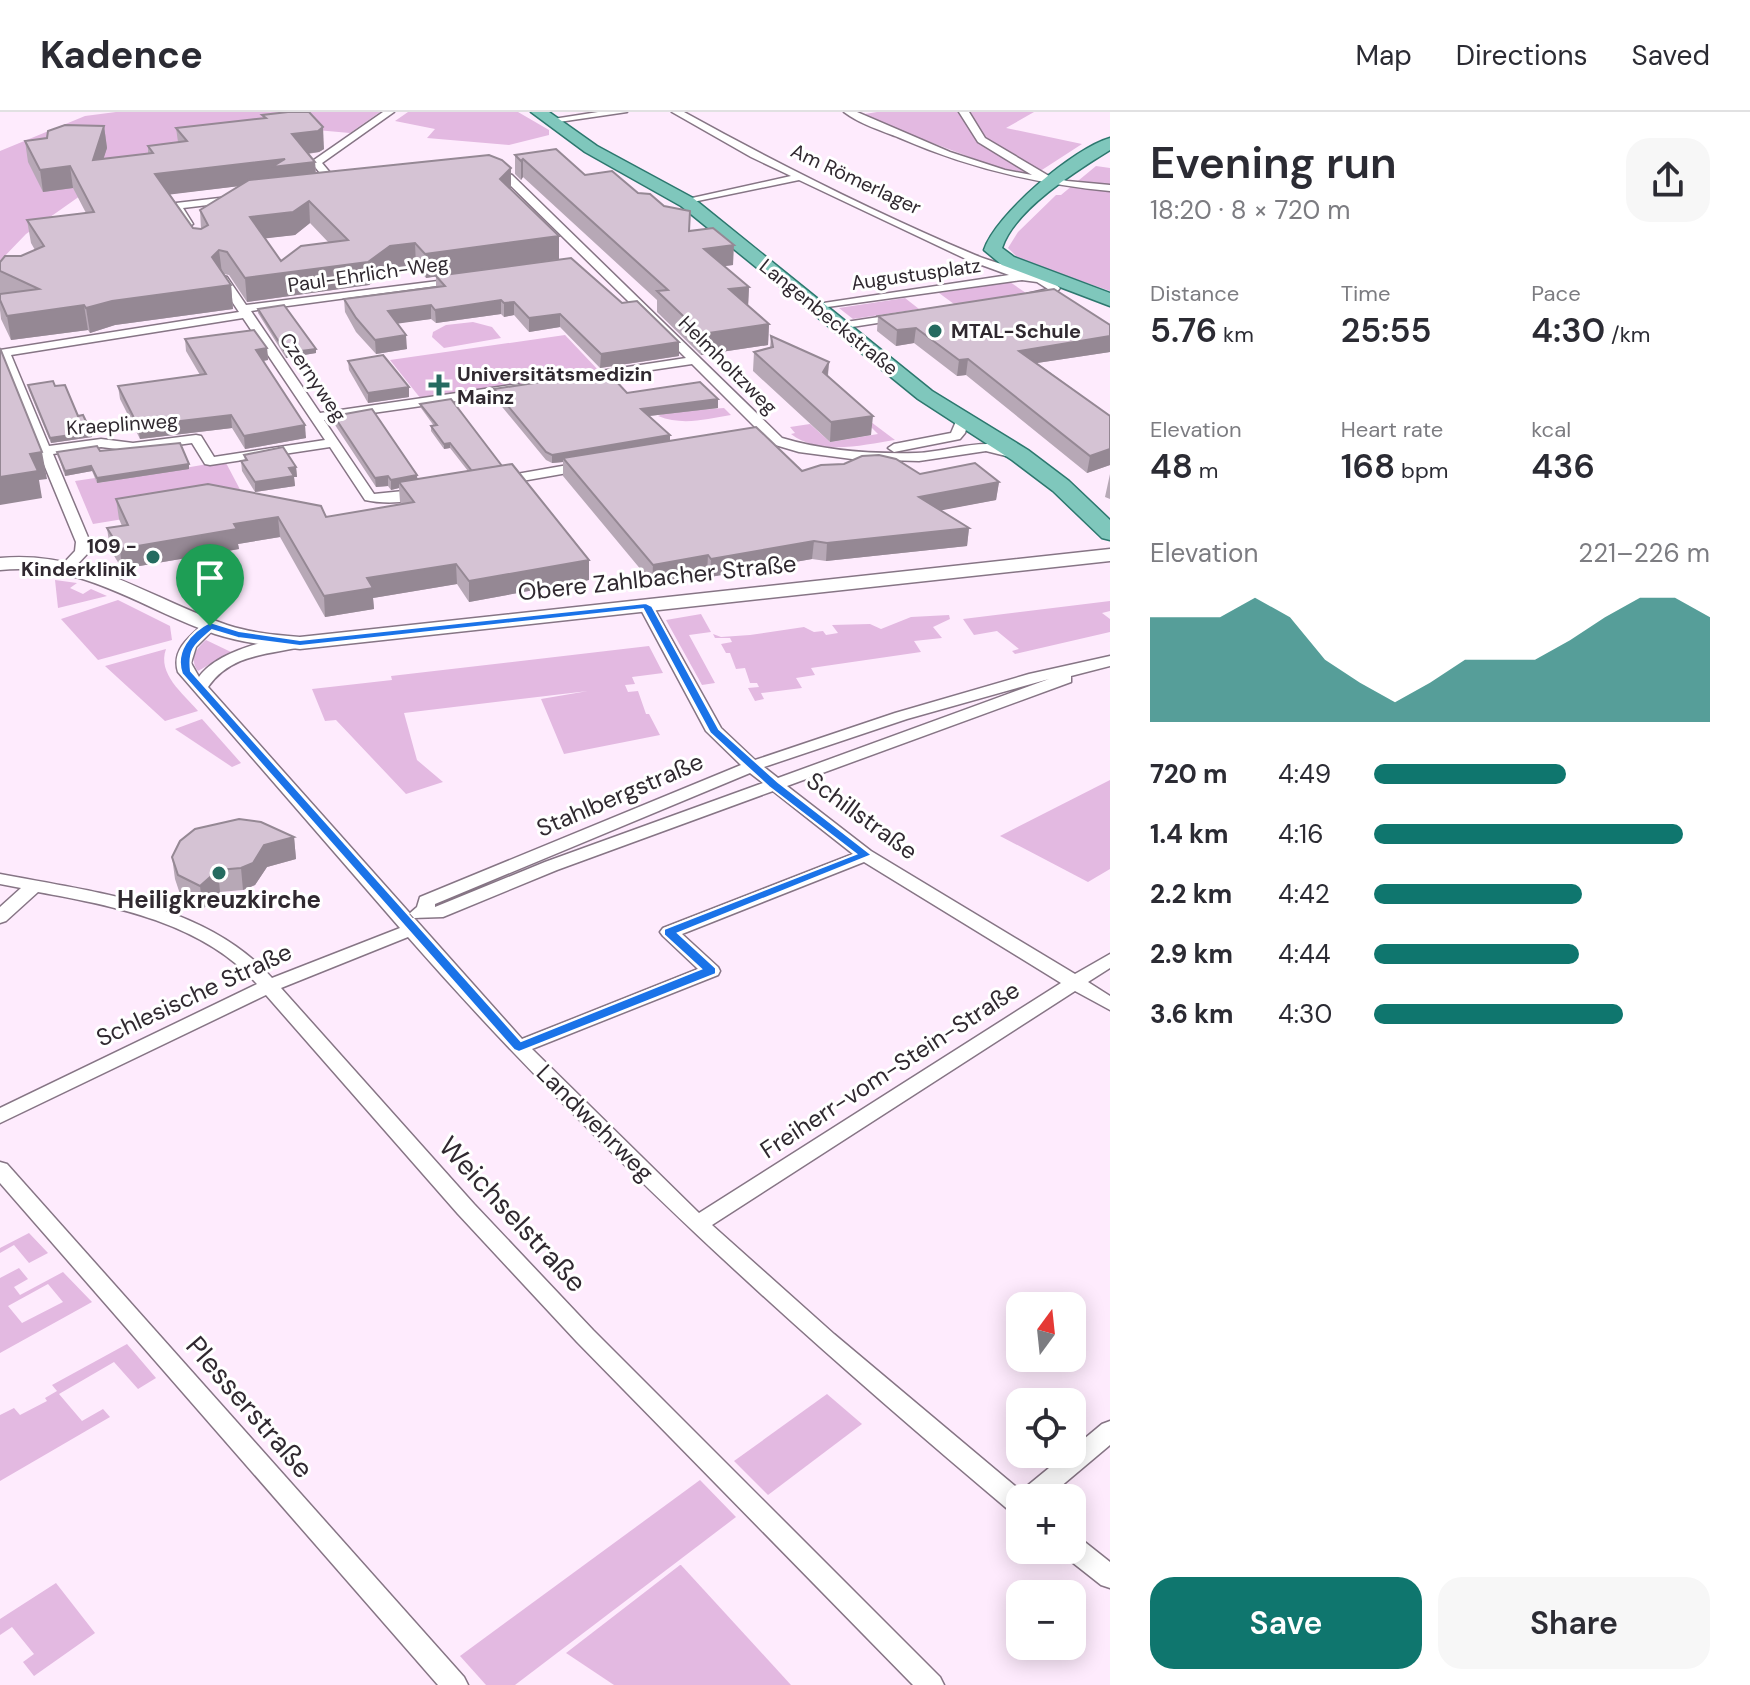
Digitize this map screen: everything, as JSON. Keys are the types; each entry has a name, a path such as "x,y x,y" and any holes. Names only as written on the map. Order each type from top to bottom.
{"main road":[{"name":"Langenbeckstraße","path":"545,114 601,155 687,202 925,395 1020,455 1061,486 1110,533"},
{"path":"1110,143 1050,179 993,243 998,255 1054,283 1110,300"}],"street":[{"path":"322,189 340,187 316,162 389,112"},
{"path":"545,114 622,112"},
{"name":"Am Römerlager","path":"677,112 800,177 972,258 1021,276"},
{"path":"849,112 1015,176 1110,188"},
{"path":"964,112 981,140 1050,179"},
{"name":"Helmholtzweg","path":"505,165 485,168 508,177 769,435 789,445 852,455 919,457 986,447 1020,455"},
{"path":"687,202 800,177"},
{"path":"193,234 176,206 247,198"},
{"path":"575,264 594,261"},
{"path":"1021,276 1054,283"},
{"name":"Augustusplatz","path":"817,307 1021,276"},
{"name":"Paul-Ehrlich-Weg","path":"43,451 4,353 8,350 468,278"},
{"name":"Czernyweg","path":"223,279 370,497 383,499 440,490"},
{"path":"1022,297 1054,283"},
{"name":"Augustusplatz","path":"839,326 913,314"},
{"path":"562,381 695,360"},
{"path":"317,417 537,385"},
{"name":"Helmholtzweg","path":"852,455 955,436 963,419"},
{"path":"753,437 769,435"},
{"name":"Kraeplinweg","path":"43,451 101,443 133,447 196,439 210,461 333,443"},
{"path":"43,451 83,542 82,552 67,567"},
{"path":"483,483 600,464"},
{"name":"Obere Zahlbacher Straße","path":"0,564 27,561 67,567 210,626 238,634 300,643 1110,555"},
{"name":"Schillstraße","path":"646,606 714,731 752,766 865,855 1110,1004"},
{"name":"Landwehrweg","path":"210,626 189,645 184,657 186,672 519,1047 697,1224 885,1393 1006,1493"},
{"path":"200,687 213,667 227,659 300,643"},
{"name":"Stahlbergstraße","path":"426,910 426,901 752,766 905,715 1034,677 1110,661"},
{"name":"Stahlbergstraße","path":"426,910 437,913 551,866 1053,684 1074,671"},
{"path":"519,1047 711,971 669,932 865,855"},
{"name":"Weichselstraße","path":"0,879 126,904 189,925 237,954 563,1313 931,1685"},
{"path":"0,917 34,886"},
{"name":"Stahlbergstraße","path":"408,924 426,910"},
{"name":"Schlesische Straße","path":"0,1116 268,986 408,924"},
{"name":"Freiherr-vom-Stein-Straße","path":"697,1224 1110,960"},
{"name":"Plesserstraße","path":"0,1169 455,1685"},
{"path":"1047,1484 1110,1431"},
{"path":"1086,1558 1110,1577"}],"shaded area":[{"path":"116,112 380,112 350,133 305,129 97,184 26,234 0,261 0,151 85,116"},
{"path":"408,112 518,112 549,130 549,135 509,145 427,138 435,129 395,121"},
{"path":"877,112 1034,112 1006,128 1082,144 1031,177 1017,175 859,115"},
{"path":"1096,166 1110,168 1110,291 1020,260 1008,248 1018,232 1056,195 1061,195"},
{"path":"1010,282 1026,293 954,304 939,293"},
{"path":"905,298 919,309 853,319 839,308"},
{"path":"473,322 492,327 501,338 444,348 432,337 433,332 446,325"},
{"path":"565,335 600,372 421,399 390,360"},
{"path":"724,408 731,415 685,421 658,416 668,412"},
{"path":"871,422 895,440 828,447 802,441 791,434 795,433 790,427 810,424 830,442 878,434 868,424"},
{"path":"225,461 245,499 93,524 75,481 95,478 98,483"},
{"path":"55,580 77,583 70,588 83,594 91,589 107,596 58,608"},
{"path":"118,600 170,626 172,640 98,660 61,619"},
{"path":"1110,601 1110,611 1102,613 1110,619 1110,632 1015,654 1012,651 1019,649 997,631 974,635 963,619"},
{"path":"701,614 711,632 689,635 715,683 702,685 666,620"},
{"path":"949,615 950,619 933,627 942,638 914,641 921,652 811,668 815,675 796,678 802,688 761,693 764,699 755,701 748,688 759,687 757,683 750,683 745,668 736,669 730,653 726,653 721,644 732,642 730,638 715,638 713,634 721,637 750,635 804,627 814,632 823,631 826,635 838,633 832,625 870,624 881,629 911,617"},
{"path":"206,640 231,652 198,671 194,663 195,654"},
{"path":"649,646 663,673 632,677 635,684 625,685 628,692 638,691 646,714 649,714 660,735 564,754 541,699 588,691 404,713 417,760 443,782 406,794 336,720 325,721 312,689 392,680 391,676"},
{"path":"166,649 164,658 168,675 198,711 165,721 105,666"},
{"path":"202,719 241,763 232,767 175,729"},
{"path":"1110,780 1110,869 1088,882 1000,836"},
{"path":"29,1233 48,1253 29,1263 14,1245 0,1253 0,1248"},
{"path":"19,1268 28,1279 14,1287 20,1295 63,1272 92,1302 0,1353 0,1278","holes":["48,1284 63,1302 22,1323 8,1306"]},
{"path":"127,1344 156,1378 138,1389 114,1362 59,1394 82,1421 103,1409 110,1417 0,1481 0,1415 14,1408 20,1415 47,1401 45,1398 57,1391 52,1385"},
{"path":"827,1394 862,1424 768,1495 734,1461"},
{"path":"700,1480 736,1517 515,1685 486,1685 460,1656"},
{"path":"680,1565 791,1685 614,1685 566,1653"},
{"path":"56,1583 95,1633 34,1676 23,1662 34,1654 12,1627 0,1635 0,1619"}],"building":[{"path":"309,112 323,127 318,131 292,134 315,162 272,167 285,159 155,174 193,228 201,229 208,225 200,210 249,180 489,155 511,168 500,179 559,236 425,254 415,243 390,246 368,262 245,278 227,252 219,250 212,257 231,285 112,301 86,308 84,305 7,316 0,294 39,289 0,271 0,262 5,256 21,256 44,246 27,220 94,212 70,166 40,170 25,141 47,138 48,131 65,125 104,126 93,160 153,153 148,146 187,141 176,128 266,118 262,115","holes":["309,201 348,240 301,246 281,261 250,217 293,212"]},
{"path":"556,149 585,175 612,171 638,193 650,194 664,206 690,211 689,231 713,228 734,245 704,249 749,287 729,289 769,324 702,334 657,291 668,290 515,155"},
{"path":"571,258 622,303 637,301 679,342 601,354 560,314 529,318 514,302 504,303 501,300 435,310 431,305 388,311 406,335 375,340 344,299 445,286 436,276"},
{"path":"1054,289 1110,325 1110,336 1019,351 1110,416 1110,449 1090,456 968,359 959,360 916,328 897,330 878,316"},
{"path":"284,305 316,349 286,353 258,309"},
{"path":"254,330 267,348 256,350 305,425 244,436 231,415 138,426 118,386 206,374 185,339"},
{"path":"771,336 829,362 823,372 873,416 831,422 754,352 773,347"},
{"path":"0,348 42,452 30,454 38,471 0,477"},
{"path":"383,355 409,387 368,393 348,361"},
{"path":"593,374 615,380 627,393 700,382 718,399 641,409 670,435 552,455 546,452 494,389"},
{"path":"53,381 55,386 65,385 78,416 83,415 91,432 50,438 28,385"},
{"path":"451,399 502,466 472,471 450,443 444,444 431,426 437,425 420,404"},
{"path":"372,409 417,475 391,480 388,476 375,478 334,416"},
{"path":"756,427 802,471 821,465 844,464 862,456 879,455 896,459 920,474 975,463 999,482 919,497 969,528 827,543 814,541 711,559 708,555 653,565 563,458"},
{"path":"180,443 189,464 97,478 91,466 65,471 57,452 97,446 100,451"},
{"path":"283,447 296,467 289,468 294,476 255,482 241,461 247,460 244,455"},
{"path":"512,464 589,560 469,581 456,564 367,578 373,588 324,596 278,517 234,524 237,529 120,549 107,528 128,525 116,499 208,484 321,506 326,517 414,502 399,482"},
{"path":"239,819 261,822 294,837 264,845 253,863 241,868 218,870 200,886 178,875 172,857 180,841 195,829"}],"place":[{"name":"MTAL-Schule","path":"935,331"},
{"name":"Universitätsmedizin Mainz","path":"439,385"},
{"name":"109 - Kinderklinik","path":"153,557"},
{"name":"Heiligkreuzkirche","path":"219,873"}],"route":[{"path":"646,606 714,731 752,766 865,855 669,932 711,971 519,1047 186,672 183,663 189,645 210,626 261,639 300,643 646,606"}]}
